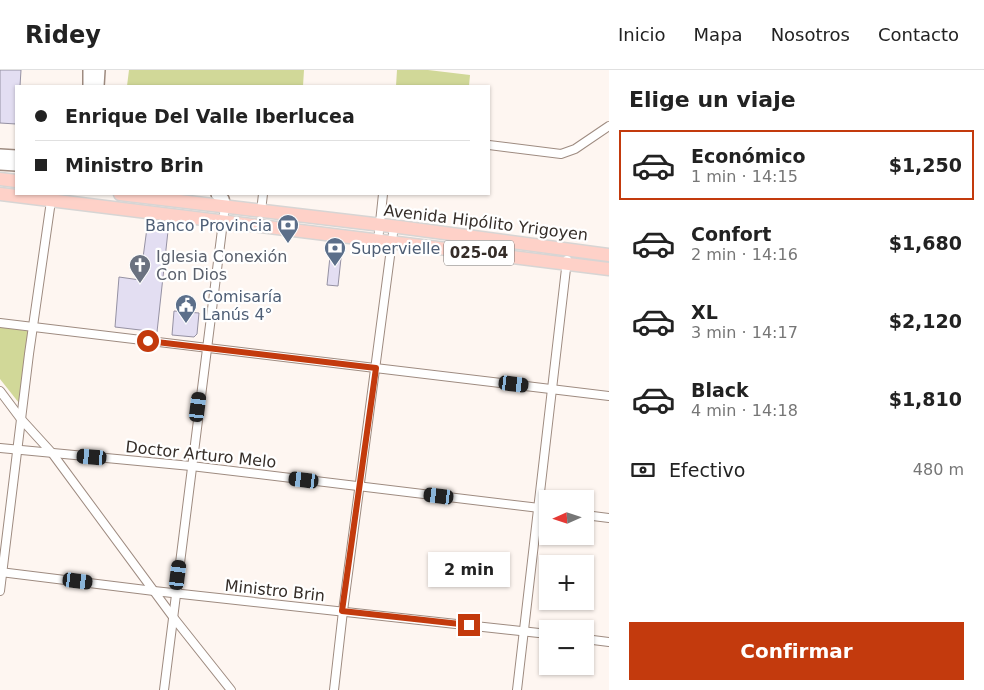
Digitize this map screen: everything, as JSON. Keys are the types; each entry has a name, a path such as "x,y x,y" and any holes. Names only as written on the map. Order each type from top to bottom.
{"main road":[{"path":"89,70 89,85"},
{"path":"98,70 98,85"},
{"path":"0,155 15,156"},
{"path":"0,164 15,165"},
{"path":"0,179 15,181"},
{"name":"Avenida Hipólito Yrigoyen","path":"0,194 609,269"},
{"name":"Avenida Hipólito Yrigoyen","path":"129,195 394,226 609,255"},
{"path":"218,195 223,199 225,206"}],"street":[{"path":"490,145 562,154 575,149 609,126"},
{"path":"261,211 263,195"},
{"path":"378,241 383,195"},
{"path":"0,591 33,326 51,201"},
{"path":"164,690 225,206"},
{"path":"334,690 342,611 394,226"},
{"path":"541,490 568,250"},
{"path":"0,323 609,396"},
{"path":"0,391 52,453 154,591 231,690"},
{"name":"Doctor Arturo Melo","path":"0,448 191,466 539,508"},
{"path":"517,690 539,508"},
{"path":"594,516 609,518"},
{"name":"Ministro Brin","path":"1,572 154,591 539,633"},
{"path":"594,640 609,642"}],"green space":[{"path":"129,70 304,70 303,85 127,85"},
{"path":"397,70 428,70 470,75 469,85 396,85"},
{"path":"0,327 28,331 19,403 0,379"}],"building":[{"path":"0,70 21,70 20,85 15,85 15,124 0,123"},
{"name":"Iglesia Conexión Con Dios","path":"147,228 168,231 157,332 115,327 119,277 140,280"},
{"name":"Supervielle","path":"331,247 342,249 338,286 327,285"},
{"name":"Comisaría Lanús 4°","path":"174,311 199,313 197,334 194,337 172,335"}],"place":[{"name":"Banco Provincia","path":"288,244"},
{"name":"Supervielle","path":"335,267"},
{"name":"Iglesia Conexión Con Dios","path":"140,284"},
{"name":"Comisaría Lanús 4°","path":"186,324"}],"route":[{"path":"148,341 376,368 342,611 469,625"}]}
